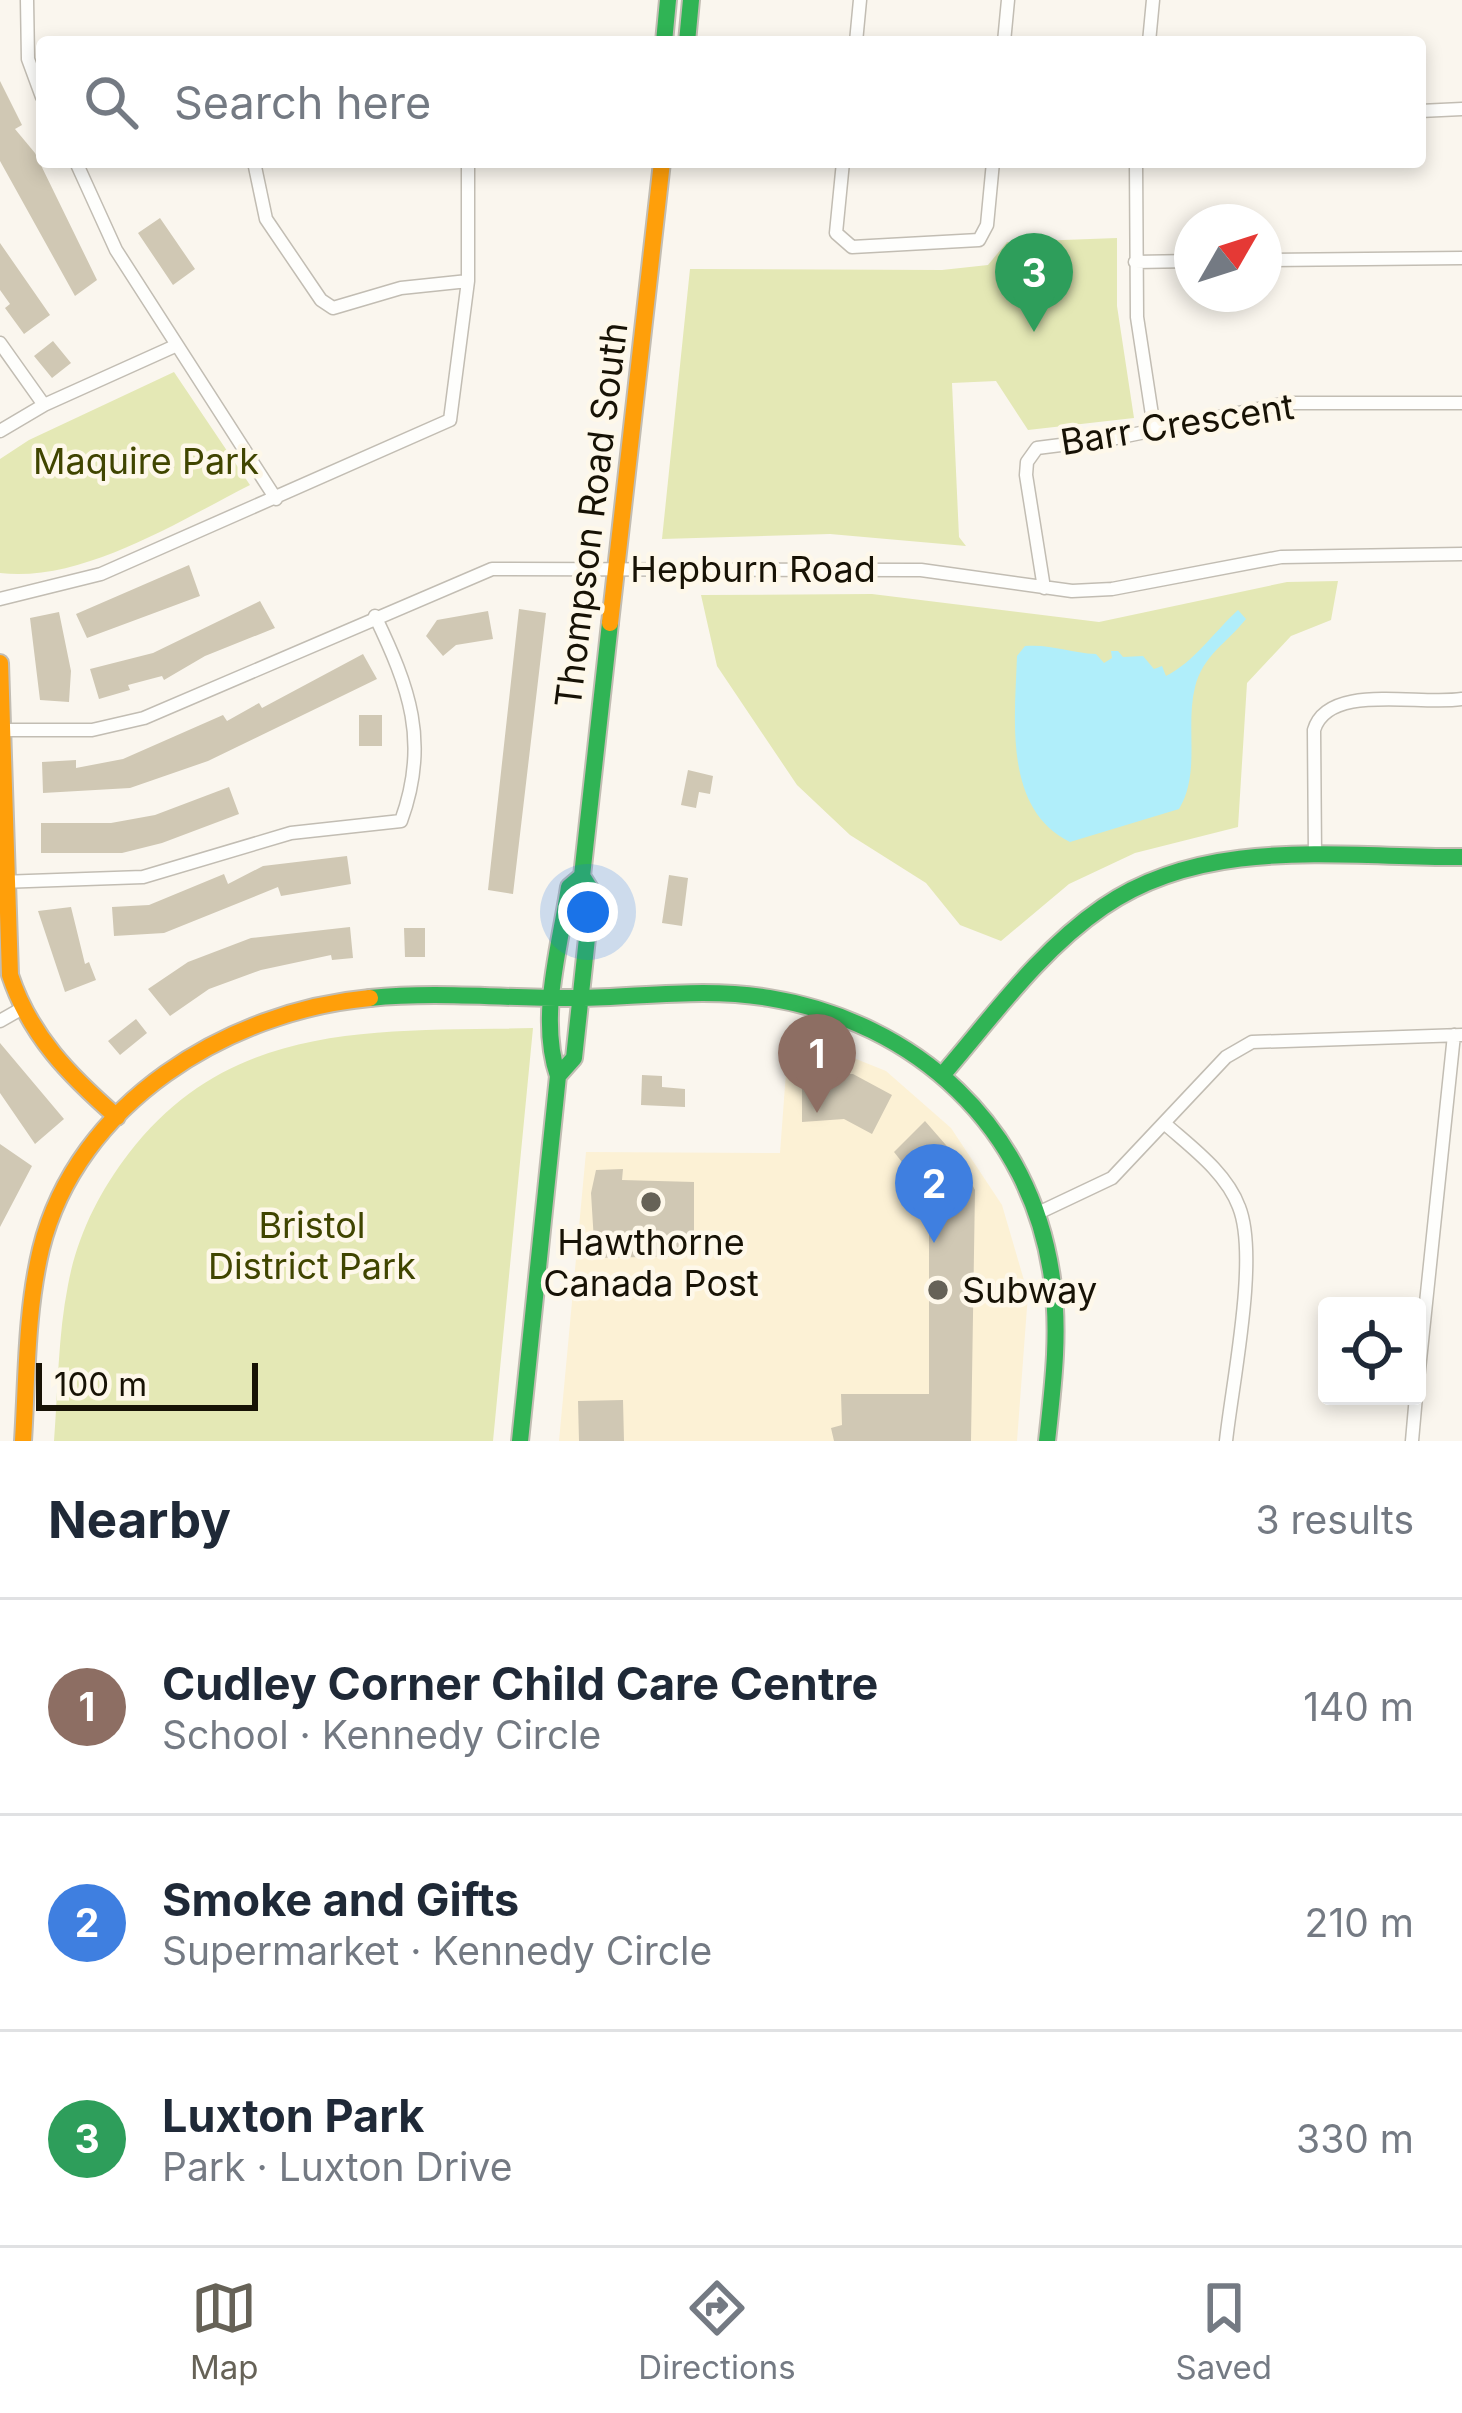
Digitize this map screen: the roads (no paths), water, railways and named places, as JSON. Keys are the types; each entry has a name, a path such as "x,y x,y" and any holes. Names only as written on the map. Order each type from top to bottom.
{"street":[{"path":"27,0 28,59 36,81"},
{"path":"665,36 668,0"},
{"path":"688,36 691,0"},
{"path":"857,36 860,0"},
{"path":"1005,36 1008,0"},
{"path":"1150,36 1153,0"},
{"path":"1426,111 1462,110"},
{"path":"80,168 116,250 276,499"},
{"path":"255,168 266,219 321,300 333,308 401,288 468,281"},
{"path":"0,599 101,574 450,420 468,281 468,168"},
{"name":"Thompson Road South","path":"558,1076 574,1058 592,892 582,875 661,168"},
{"path":"843,168 836,233 852,247 979,240 987,225 992,168"},
{"path":"1136,168 1135,262 1154,428"},
{"path":"1282,260 1462,258"},
{"path":"1135,262 1174,261"},
{"path":"0,343 44,405"},
{"path":"0,431 44,405 175,346"},
{"name":"Barr Crescent","path":"1044,588 1026,475 1031,454 1050,443 1097,441 1287,403 1462,404"},
{"name":"Hepburn Road","path":"1,730 92,730 144,718 492,569 920,570 1044,588 1112,590 1320,553 1462,554"},
{"path":"1,882 143,877 291,833 400,821 415,718 408,684 375,616"},
{"path":"0,663 1,882 10,975 22,1009 64,1071 117,1117"},
{"path":"1315,856 1314,730 1322,712 1343,700 1462,699"},
{"path":"944,1073 1070,936 1122,894 1152,879 1222,863 1315,856 1462,856"},
{"name":"Thompson Road South","path":"520,1441 558,1076 549,1060 554,998 569,887 582,875"},
{"path":"23,1441 36,1283 45,1237 62,1192 117,1117 169,1069 222,1033 273,1012 333,998 766,997 878,1031 944,1073 1008,1155 1036,1214 1052,1276 1057,1358 1047,1441"},
{"path":"0,1021 22,1009"},
{"path":"1036,1214 1112,1178 1226,1057 1252,1042 1458,1035 1426,1314"},
{"path":"1164,1124 1208,1161 1239,1205 1248,1244 1226,1441"},
{"path":"1412,1441 1416,1405"}],"water":[{"path":"1238,610 1246,619 1210,658 1195,687 1191,765 1179,809 1070,842 1048,827 1033,808 1018,760 1017,656 1025,646 1096,654 1104,663 1112,658 1111,651 1123,657 1143,656 1154,669 1162,666 1166,676 1195,655"}],"place":[{"name":"Luxton Park","path":"1034,332"},
{"name":"Cudley Corner Child Care Centre","path":"817,1113"},
{"name":"Hawthorne Canada Post","path":"651,1202"},
{"name":"Smoke and Gifts","path":"934,1243"},
{"name":"Subway","path":"938,1290"}],"park label":[{"name":"Maquire Park","path":"146,461"},
{"name":"Bristol District Park","path":"312,1246"}]}
